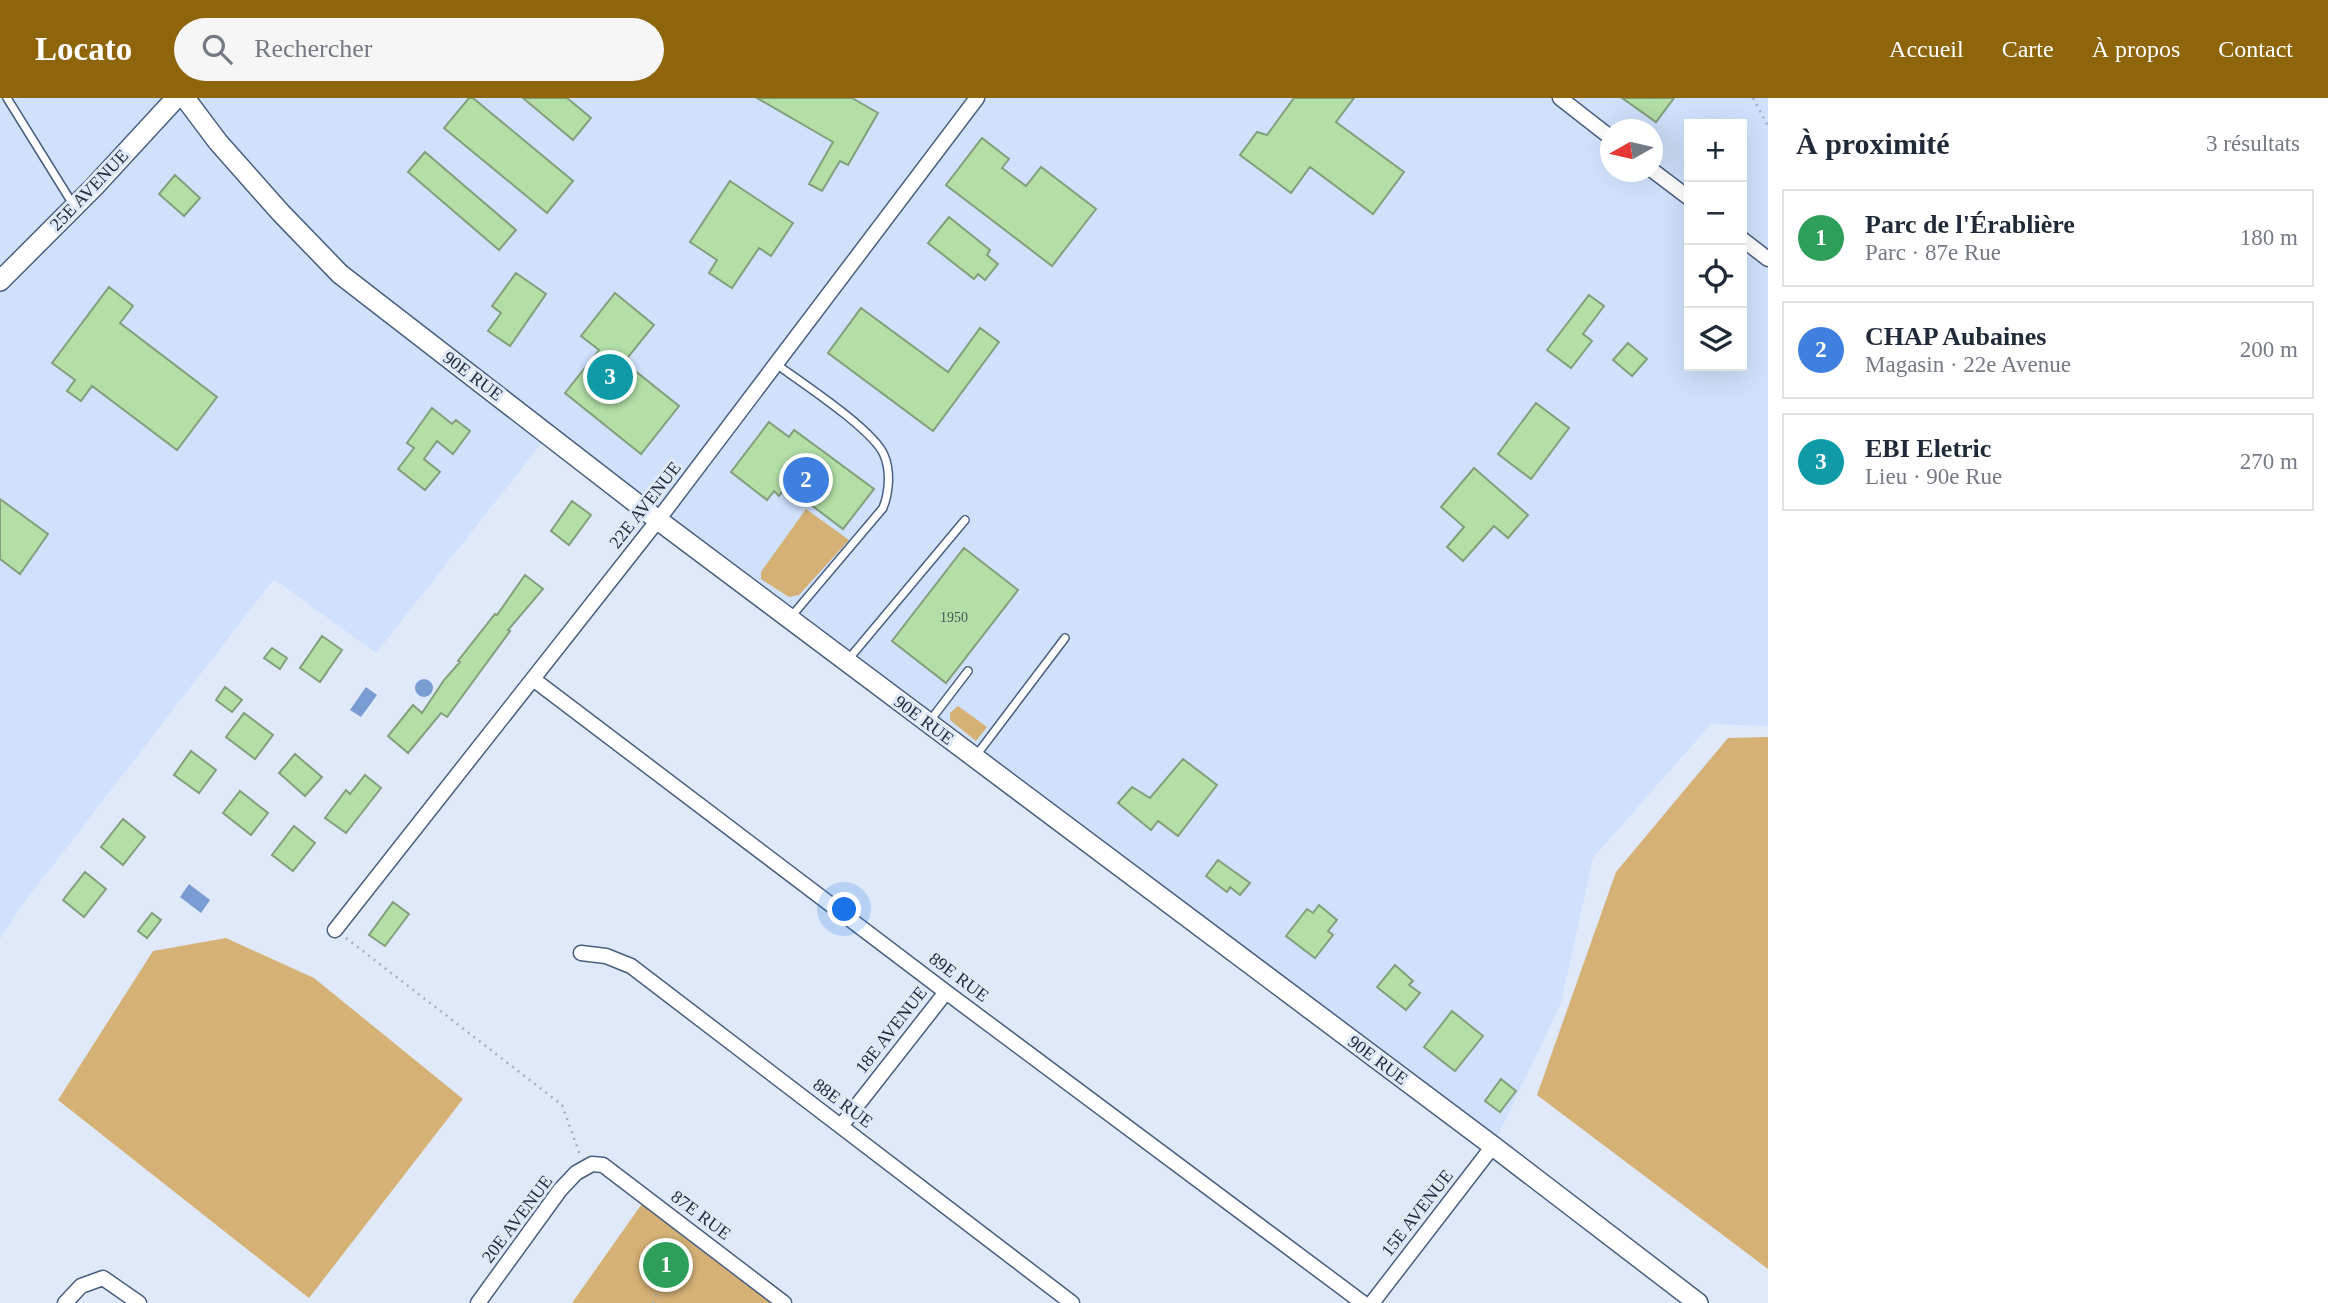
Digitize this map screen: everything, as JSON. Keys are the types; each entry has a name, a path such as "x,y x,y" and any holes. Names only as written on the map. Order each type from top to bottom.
{"street":[{"name":"25E AVENUE","path":"0,281 176,98"},
{"name":"90E RUE","path":"185,98 218,142 340,274 658,520 1493,1146 1698,1303"},
{"name":"22E AVENUE","path":"335,930 658,520 977,98"},
{"path":"1560,98 1600,129"},
{"path":"1663,178 1684,194"},
{"path":"1747,243 1768,259"},
{"name":"89E RUE","path":"533,679 1363,1303"},
{"name":"88E RUE","path":"581,953 606,956 631,966 1072,1303"},
{"name":"18E AVENUE","path":"841,1126 946,992"},
{"name":"15E AVENUE","path":"1371,1303 1493,1146"},
{"name":"87E RUE","path":"589,1166 603,1165 784,1303"},
{"name":"20E AVENUE","path":"478,1303 560,1190 576,1173 589,1166"},
{"path":"65,1303 81,1286 103,1278 139,1303"}],"lane":[{"path":"7,98 74,207"},
{"path":"776,364 871,435 884,455 888,480 888,495 883,508 790,619"},
{"path":"847,662 965,520"},
{"path":"974,757 1065,638"},
{"path":"928,723 968,671"}],"path":[{"path":"1754,98 1768,126"},
{"path":"335,930 562,1105 589,1166"},
{"path":"653,1303 685,1227"}],"shaded area":[{"path":"0,98 1768,98 1768,726 1711,724 1593,858 1561,1003 1493,1146 549,434 376,653 274,579 23,904 0,939"},
{"path":"806,509 849,540 799,595 789,597 761,579 761,572"},
{"path":"958,706 987,727 976,741 950,720 950,713"},
{"path":"1768,737 1768,1269 1537,1095 1616,872 1728,738"},
{"path":"226,938 314,978 463,1099 309,1298 58,1100 153,951"},
{"path":"646,1198 784,1303 572,1303"}],"water":[{"path":"424,679 430,682 433,688 430,694 424,697 418,694 415,688 418,682"},
{"path":"366,687 377,695 361,717 350,710"},
{"path":"189,884 210,900 201,913 180,897"}],"building":[{"path":"469,98 473,98 573,181 547,213 444,128"},
{"path":"523,98 567,98 591,118 573,140"},
{"path":"757,98 852,98 878,113 848,165 840,161 822,191 809,184 833,142"},
{"path":"1294,98 1354,98 1336,122 1404,172 1373,214 1310,167 1291,193 1240,155 1257,132 1267,135"},
{"path":"1622,98 1674,98 1658,119 1652,119"},
{"path":"982,138 1009,159 1002,168 1026,186 1041,167 1096,209 1052,266 946,185"},
{"path":"425,152 516,230 499,250 408,172"},
{"path":"175,175 200,198 184,216 159,194"},
{"path":"730,181 793,223 771,256 759,248 732,288 709,273 717,260 690,242"},
{"path":"949,217 990,250 987,255 998,264 985,280 978,274 974,279 928,243"},
{"path":"516,273 546,294 510,346 488,331 501,313 492,306"},
{"path":"109,287 133,306 120,323 217,397 177,450 92,386 81,401 67,391 75,380 52,363"},
{"path":"615,293 654,325 624,362 679,406 641,454 565,393 599,350 581,336"},
{"path":"1589,295 1604,306 1583,334 1592,341 1571,368 1547,350"},
{"path":"861,308 948,372 980,328 999,342 933,431 828,353"},
{"path":"1628,343 1647,359 1632,376 1613,360"},
{"path":"1536,403 1569,428 1531,479 1498,454"},
{"path":"432,408 452,424 456,420 470,431 453,454 437,441 424,459 440,472 425,490 398,469 414,448 407,443"},
{"path":"769,422 789,437 794,430 874,489 843,529 786,486 779,496 774,491 767,500 731,472"},
{"path":"1474,468 1528,515 1508,538 1494,526 1463,561 1447,547 1464,527 1441,507"},
{"path":"0,499 48,534 20,574 0,559"},
{"path":"572,501 591,515 569,545 551,531"},
{"path":"964,548 1018,590 946,683 892,641"},
{"path":"525,575 543,589 508,630 510,631 447,717 441,713 408,753 388,736 413,705 422,713 460,662 458,661 495,614 497,615"},
{"path":"322,636 342,650 320,682 300,668"},
{"path":"272,648 287,658 280,669 264,658"},
{"path":"225,687 242,700 232,712 216,700"},
{"path":"244,713 273,735 255,759 226,737"},
{"path":"191,751 216,770 199,793 174,775"},
{"path":"295,754 322,777 305,796 279,773"},
{"path":"1183,759 1217,785 1178,836 1158,821 1151,830 1118,803 1132,787 1150,798"},
{"path":"365,775 381,788 346,833 325,818 346,790 350,794"},
{"path":"240,791 268,813 251,835 223,813"},
{"path":"123,819 145,837 123,865 101,847"},
{"path":"294,826 315,843 293,871 272,855"},
{"path":"1218,860 1250,883 1240,895 1230,887 1227,892 1206,876"},
{"path":"85,872 106,889 84,917 63,900"},
{"path":"393,902 409,914 385,946 369,935"},
{"path":"1319,905 1337,920 1328,931 1333,935 1315,958 1286,936 1307,909 1313,913"},
{"path":"152,913 161,920 147,938 138,931"},
{"path":"1395,965 1413,981 1409,985 1420,993 1406,1010 1377,987"},
{"path":"1452,1011 1483,1036 1455,1071 1424,1047"},
{"path":"1501,1079 1516,1091 1500,1112 1485,1101"}],"place":[{"name":"EBI Eletric","path":"610,377"},
{"name":"CHAP Aubaines","path":"806,480"},
{"name":"Parc de l'Érablière","path":"666,1265"}]}
